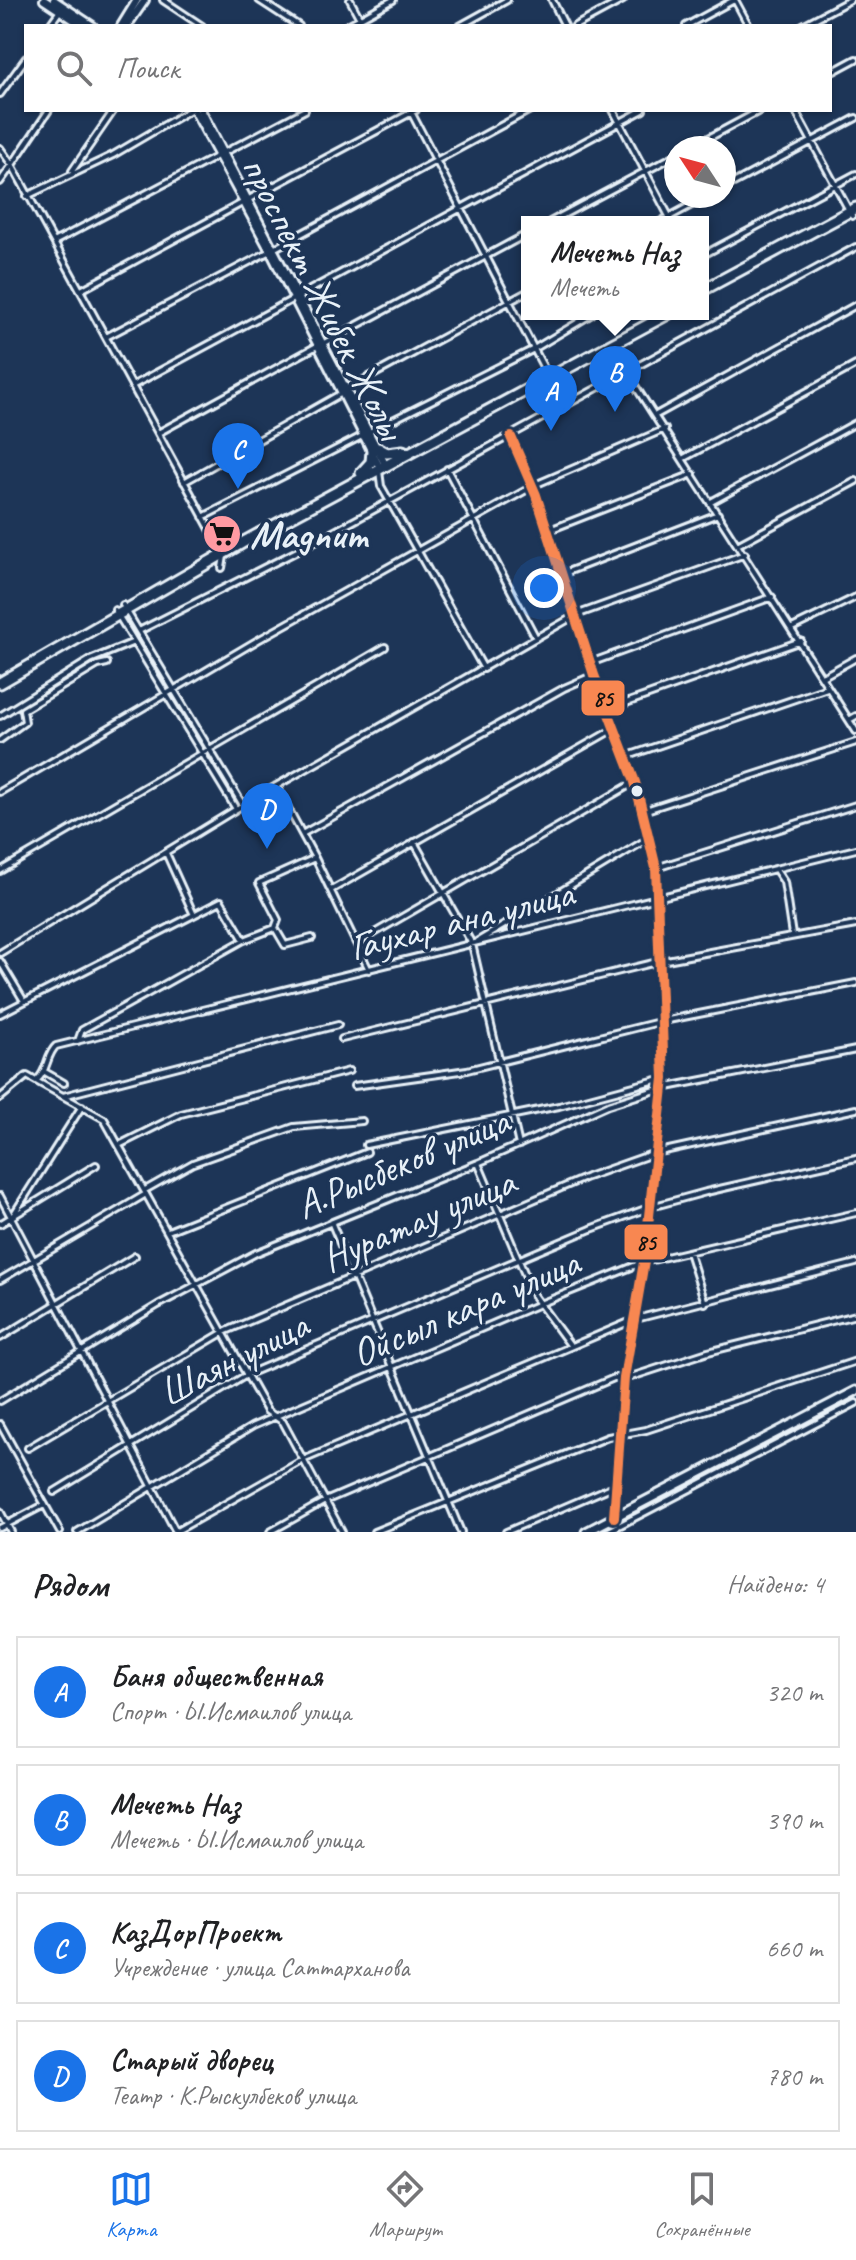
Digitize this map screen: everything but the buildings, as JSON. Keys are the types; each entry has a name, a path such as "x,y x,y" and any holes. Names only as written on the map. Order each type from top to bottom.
{"main road":[{"path":"709,285 853,212"},
{"path":"222,551 647,320"},
{"path":"579,359 656,320"},
{"path":"361,473 371,462 375,449 387,453 407,450"},
{"path":"0,680 222,551 361,473 381,466"},
{"path":"586,1532 856,1394"},
{"path":"595,1532 856,1394"}],"street":[{"path":"44,0 80,24"},
{"path":"54,0 90,24"},
{"path":"122,24 137,0"},
{"path":"128,24 145,0"},
{"path":"163,0 199,24"},
{"path":"259,0 296,24"},
{"path":"350,0 363,24"},
{"path":"350,24 393,0"},
{"path":"464,24 507,0"},
{"path":"552,0 564,24"},
{"path":"579,24 623,0"},
{"path":"690,24 734,0 748,24"},
{"path":"805,24 850,0"},
{"path":"50,24 60,11"},
{"path":"832,72 856,59"},
{"path":"0,94 24,61"},
{"path":"0,182 48,112"},
{"path":"70,173 113,112"},
{"path":"27,196 113,155 188,112"},
{"name":"проспект Жибек Жолы","path":"193,112 222,155"},
{"name":"проспект Жибек Жолы","path":"202,112 322,344 381,466"},
{"path":"54,242 301,112"},
{"path":"81,290 410,112"},
{"path":"412,112 548,376"},
{"path":"106,338 526,112"},
{"path":"614,112 670,216"},
{"path":"132,386 639,112"},
{"path":"712,136 757,112"},
{"path":"796,112 853,212"},
{"path":"736,182 856,118"},
{"path":"0,148 226,558 222,568"},
{"path":"561,216 664,162"},
{"path":"709,252 856,174"},
{"path":"158,433 521,237"},
{"path":"139,631 511,437 856,247"},
{"path":"184,482 521,296"},
{"path":"656,415 856,305"},
{"path":"203,517 534,349 582,320"},
{"path":"684,458 856,365"},
{"path":"627,373 856,731"},
{"path":"711,502 856,423"},
{"path":"0,792 166,694 533,487 665,429"},
{"path":"511,437 533,487 590,664 635,782 651,837 656,868 664,1078 644,1262 624,1378 614,1517"},
{"path":"381,466 390,501 484,669"},
{"path":"447,469 536,638"},
{"path":"547,531 693,474"},
{"path":"739,544 856,481"},
{"path":"562,574 718,514"},
{"path":"0,953 236,809 576,615 745,554"},
{"path":"590,664 772,597"},
{"path":"792,628 856,597"},
{"path":"120,610 139,631 243,805"},
{"path":"120,610 134,642 236,809"},
{"path":"606,710 801,641"},
{"path":"0,716 90,660 134,642"},
{"path":"0,871 385,647"},
{"path":"822,677 856,658"},
{"path":"0,740 25,722 23,710 98,665 107,663"},
{"path":"302,834 564,688 594,675"},
{"path":"625,757 828,688"},
{"path":"849,720 856,716"},
{"path":"333,889 613,730"},
{"path":"643,811 856,742"},
{"path":"359,942 635,782"},
{"path":"276,786 333,889 369,970"},
{"path":"656,868 856,805"},
{"path":"472,944 651,837"},
{"path":"414,842 472,944 519,1145"},
{"name":"Гаухар ана улица","path":"78,1041 856,849"},
{"path":"166,853 194,915"},
{"path":"38,1079 45,1072 54,1048 78,1041 82,1030 244,940 275,928 278,920 259,885 261,881 315,858"},
{"path":"776,870 784,882 792,935"},
{"path":"0,1014 223,901 244,940"},
{"path":"342,1039 661,961 856,925"},
{"path":"275,928 285,945 312,938"},
{"path":"0,961 24,1001"},
{"path":"354,1086 467,1070 663,1021 856,983"},
{"path":"63,1096 338,1025"},
{"name":"А.Рысбеков улица","path":"0,1401 196,1283 256,1253 478,1163 608,1105 662,1088 856,1050"},
{"path":"119,1145 181,1114 349,1071"},
{"path":"45,1072 64,1083"},
{"path":"0,1098 27,1076 38,1079 104,1119 248,1374 273,1416 283,1422 342,1532"},
{"path":"366,1145 512,1113 559,1106 664,1078"},
{"path":"12,1217 82,1106"},
{"name":"Нуратау улица","path":"28,1448 224,1332 499,1215 655,1153 856,1109"},
{"path":"0,1280 193,1163 294,1127 362,1121"},
{"path":"168,1231 367,1152"},
{"name":"Шаян улица","path":"54,1492 248,1374 518,1261 651,1207 856,1158"},
{"path":"478,1163 539,1304 571,1345"},
{"path":"0,1224 96,1165"},
{"path":"0,1196 175,1532 303,1460 636,1319 856,1263"},
{"name":"Ойсыл кара улица","path":"77,1532 273,1416 539,1304 644,1262 856,1213"},
{"path":"332,1224 461,1532"},
{"path":"689,1252 705,1303"},
{"path":"0,1338 135,1256"},
{"path":"270,1532 325,1501 614,1378 624,1378 856,1315"},
{"path":"374,1532 620,1434 646,1430 856,1361"},
{"path":"607,1532 856,1403"},
{"path":"0,1424 60,1532"},
{"path":"506,1532 616,1485"},
{"path":"0,1528 44,1505"},
{"path":"0,1511 11,1532"}],"transit line":[{"name":"85","path":"511,437 536,495 594,675 635,782 656,868 664,1078 644,1262 624,1378 614,1517"}],"place":[{"name":"Мечеть Наз","path":"615,412"},
{"name":"Баня общественная","path":"551,431"},
{"name":"КазДорПроект","path":"238,489"},
{"name":"Magnum","path":"222,534"},
{"name":"Старый дворец","path":"267,849"}]}
